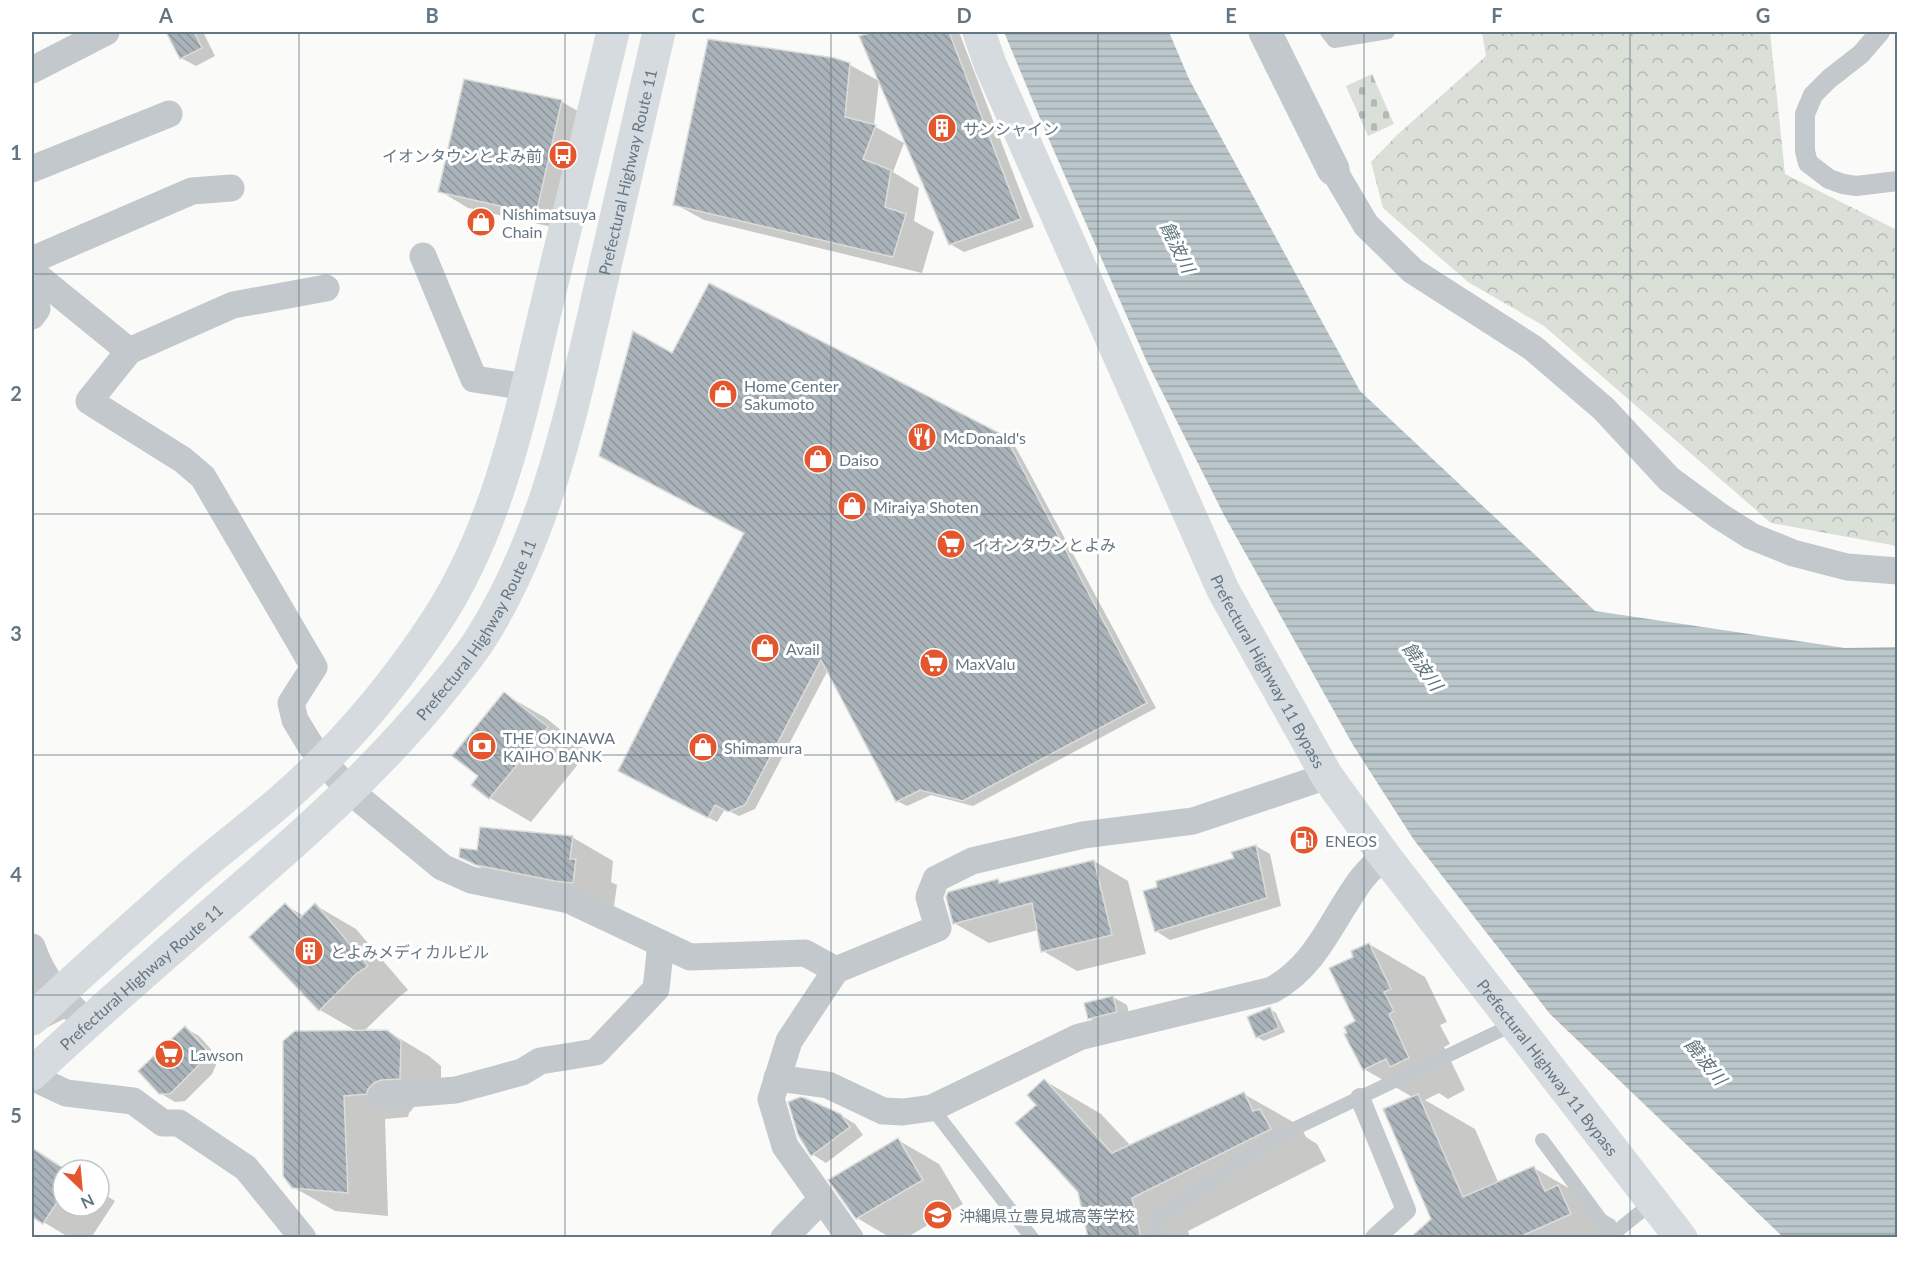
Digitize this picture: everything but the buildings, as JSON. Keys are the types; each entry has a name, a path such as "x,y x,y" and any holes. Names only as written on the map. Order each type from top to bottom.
{"main road":[{"path":"32,1019 193,874 283,799 323,761 363,718 435,623 464,573 485,526 502,478 527,387 613,32"},
{"name":"Prefectural Highway Route 11","path":"32,1075 87,1022 350,791 402,737 464,663 481,639 525,555 546,496 577,386 659,32"},
{"name":"Prefectural Highway 11 Bypass","path":"979,32 990,64 1223,590 1327,776 1384,855 1681,1238"}],"street":[{"path":"32,70 106,32"},
{"path":"1265,32 1334,168 1366,225 1413,271 1533,348 1604,409 1669,479 1751,536 1793,553 1847,567 1898,571"},
{"path":"1880,32 1861,54 1813,95 1805,114 1805,151 1808,164 1843,184 1856,186 1898,181"},
{"path":"32,170 169,114"},
{"path":"32,260 192,191 231,188"},
{"path":"423,256 474,379 527,387"},
{"path":"32,272 129,351"},
{"path":"32,288 37,309 32,316"},
{"path":"326,288 233,304 129,351 89,401 183,460 203,477 314,667 291,703 295,720 309,743 350,791 442,867 471,880 569,900 690,957 805,953 836,970"},
{"path":"850,1238 785,1146 771,1099 789,1041 836,970 938,928 929,897 936,879 972,861 1083,835 1193,821 1327,776"},
{"path":"777,1078 828,1085 883,1111 903,1113 932,1108 1079,1037 1272,990 1290,980 1318,950 1357,884 1384,855"},
{"path":"382,1096 456,1090 522,1072 540,1061 596,1052 656,989 661,944"},
{"path":"32,948 41,970 58,994 87,1022"},
{"path":"32,1075 66,1094 133,1101 163,1123 180,1124 246,1168 303,1238"},
{"path":"1360,1098 1406,1210 1375,1238"},
{"path":"784,1238 822,1199"}],"lane":[{"path":"1327,32 1334,41 1388,32"},
{"path":"1158,1238 1155,1220 1273,1139 1514,1024"},
{"path":"932,1108 1032,1238"},
{"path":"1542,1140 1610,1236 1653,1202"}],"green space":[{"path":"1482,32 1770,32 1785,174 1897,230 1897,546 1771,523 1544,326 1468,282 1383,208 1371,162 1397,135 1486,56"},
{"path":"1372,74 1394,124 1368,136 1346,86"}],"water":[{"name":"饒波川","path":"1004,32 1169,32 1189,79 1360,391 1595,611 1845,648 1897,647 1897,1237 1783,1237 1550,1014 1414,840 1353,745 1224,515 1147,362"}],"place":[{"name":"サンシャイン","path":"942,128"},
{"name":"イオンタウンとよみ前","path":"563,155"},
{"name":"Nishimatsuya Chain","path":"481,222"},
{"name":"Home Center Sakumoto","path":"723,394"},
{"name":"McDonald's","path":"922,437"},
{"name":"Daiso","path":"818,459"},
{"name":"Miraiya Shoten","path":"852,506"},
{"name":"イオンタウンとよみ","path":"951,544"},
{"name":"Avail","path":"765,648"},
{"name":"MaxValu","path":"934,663"},
{"name":"THE OKINAWA KAIHO BANK","path":"482,746"},
{"name":"Shimamura","path":"703,747"},
{"name":"ENEOS","path":"1304,840"},
{"name":"とよみメディカルビル","path":"309,951"},
{"name":"Lawson","path":"169,1054"},
{"name":"沖縄県立豊見城高等学校","path":"938,1215"}]}
